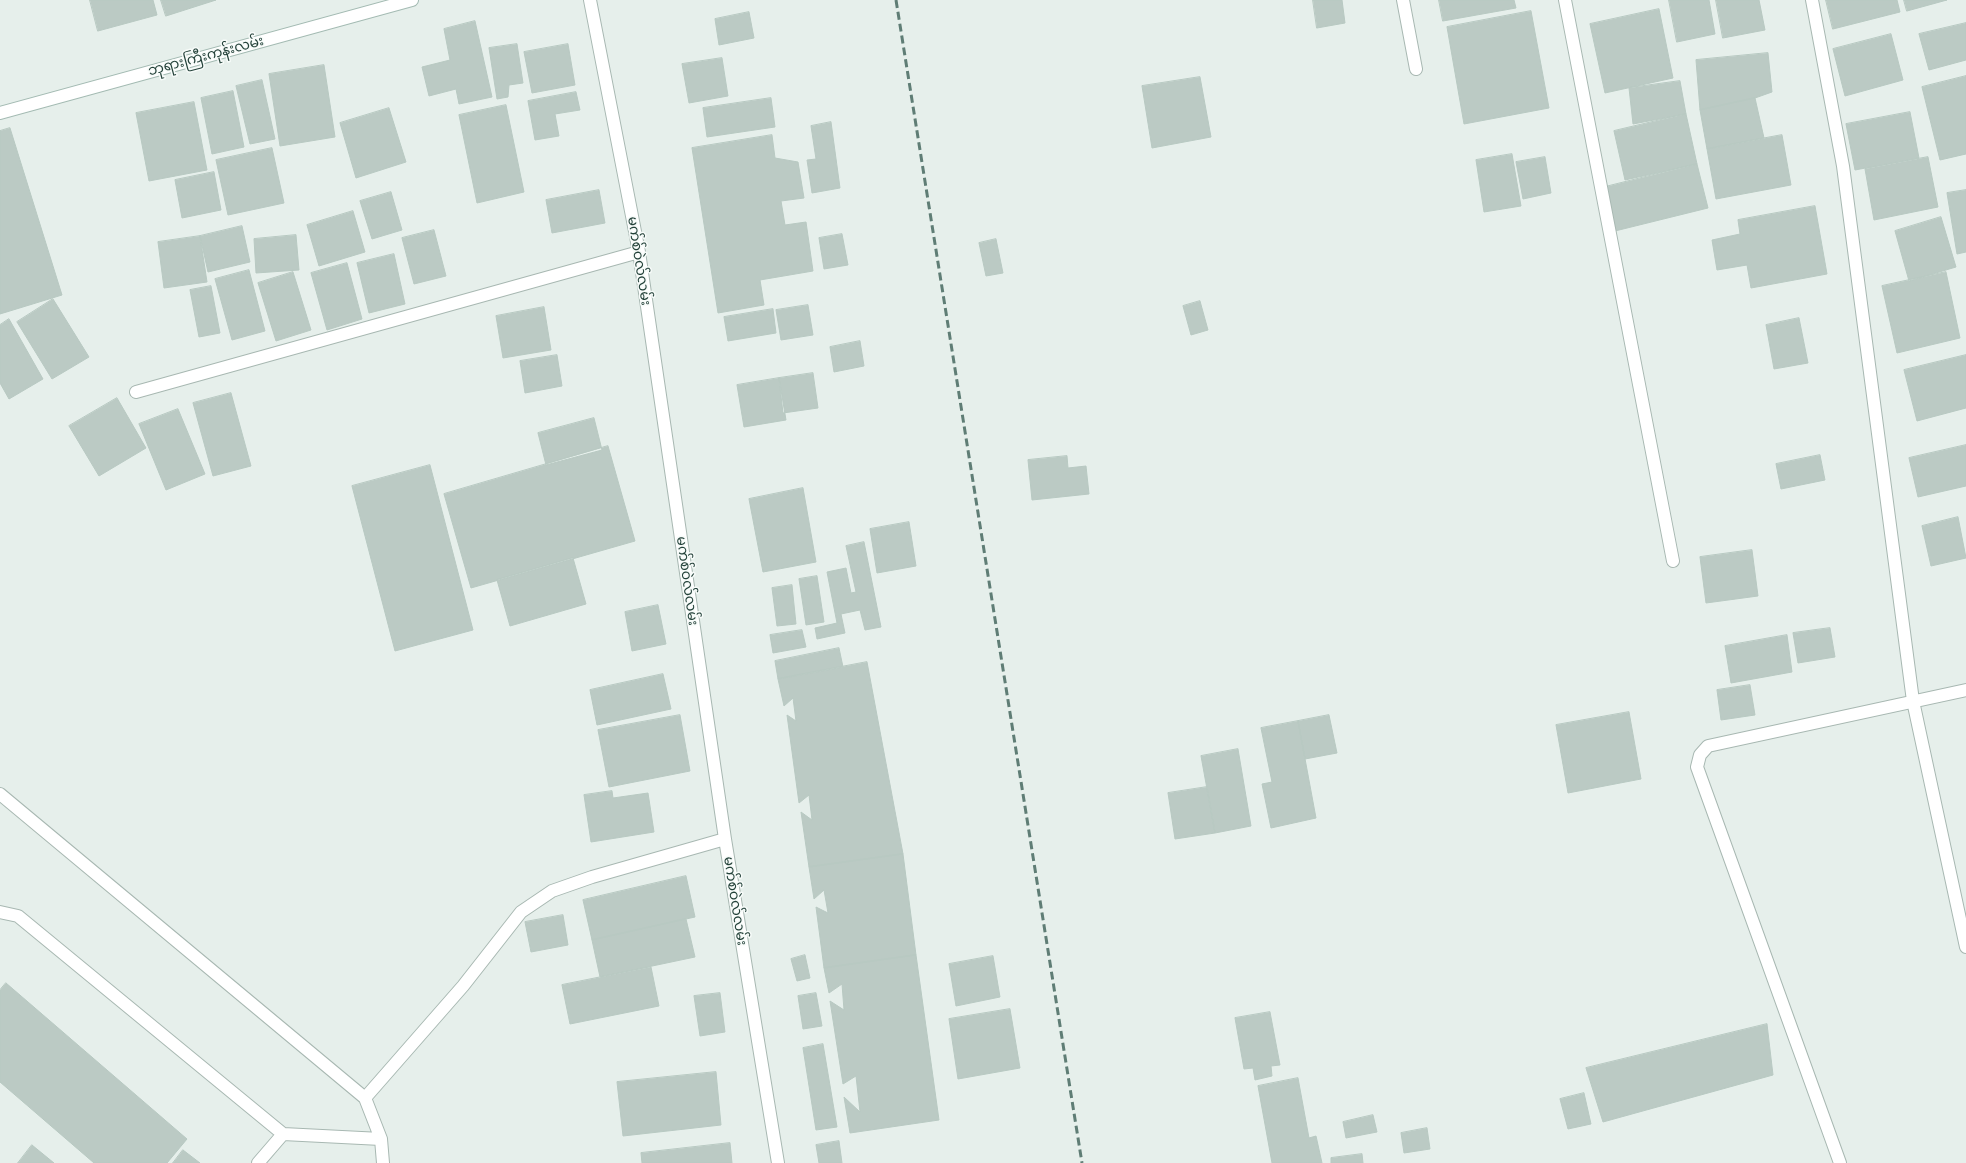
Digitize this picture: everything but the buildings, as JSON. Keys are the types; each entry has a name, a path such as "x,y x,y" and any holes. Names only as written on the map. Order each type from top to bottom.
{"street":[{"name":"ဘုရားကြီးကုန်းလမ်း","path":"0,113 412,0"},
{"name":"မက်စ်ဝဲလ်လမ်း","path":"590,0 639,252 725,839 778,1163"},
{"path":"1403,0 1416,69"},
{"path":"1565,0 1673,561"},
{"path":"1812,0 1843,166 1913,701 1966,947"},
{"path":"136,392 639,252"},
{"path":"1840,1163 1697,767 1700,755 1708,746 1966,690"},
{"path":"0,794 365,1098 381,1139 383,1163"},
{"path":"365,1098 463,986 521,912 552,891 592,877 725,839"},
{"path":"0,912 18,916 283,1134 381,1139"},
{"path":"258,1163 283,1134"}],"railway":[{"path":"896,0 1082,1163"}]}
